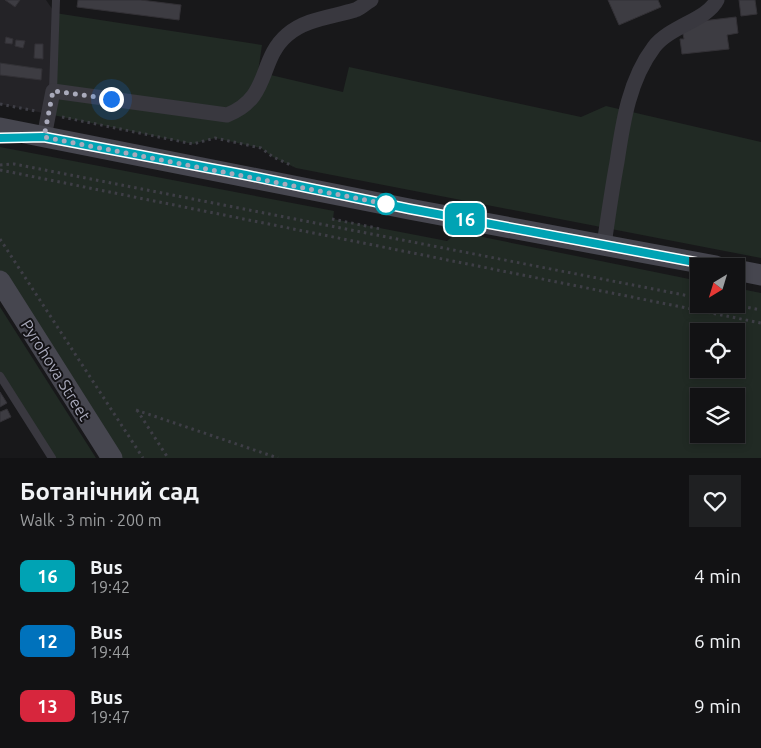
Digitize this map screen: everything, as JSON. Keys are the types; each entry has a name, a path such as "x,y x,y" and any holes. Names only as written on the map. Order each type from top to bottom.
{"main road":[{"path":"0,128 246,175 410,209 690,261"},
{"path":"0,138 44,137"},
{"path":"745,272 761,275"},
{"name":"Pyrohova Street","path":"0,281 112,458"}],"street":[{"path":"604,245 624,118 638,73 656,45 668,33 713,8 717,0"},
{"path":"44,137 53,91 227,115 238,111 256,94 274,50 288,33 310,22 357,9 368,1"}],"lane":[{"path":"53,91 56,0"},
{"path":"0,376 52,458"}],"path":[{"path":"0,104 193,144 215,138 261,148 273,157 296,168"},
{"path":"0,165 14,164 690,296"},
{"path":"0,170 761,323"},
{"path":"332,219 381,229"},
{"path":"0,239 143,458"},
{"path":"745,307 761,310"},
{"path":"168,458 136,410 278,458"}],"shaded area":[{"path":"0,0 46,0 55,13 48,114 0,104"},
{"path":"55,13 262,45 258,72 343,92 349,67 581,117 606,106 761,142 761,258 296,168 273,157 261,148 215,138 193,144 48,114"},
{"path":"0,147 334,211 333,219 447,241 458,232 690,279 690,313 745,313 745,290 761,293 761,458 112,458 0,281"},
{"path":"0,307 96,458 52,458 0,376"}],"building":[{"path":"5,0 20,0 15,7"},
{"path":"78,0 141,0 181,5 179,20 77,7"},
{"path":"608,0 658,0 661,7 619,25"},
{"path":"739,0 755,0 757,14 741,16"},
{"path":"736,17 738,33 727,35 729,49 682,54 680,39 684,39 682,29 694,22"},
{"path":"6,37 13,39 12,44 5,43"},
{"path":"16,40 25,41 23,48 15,46"},
{"path":"35,44 43,44 43,59 34,58"},
{"path":"0,63 42,69 41,80 0,75"},
{"path":"0,392 7,403 0,407"},
{"path":"7,409 11,417 0,422 0,412"}],"bus line":[{"name":"16","path":"0,138 44,137 246,175 410,209 690,261"}],"route":[{"path":"111,99 53,91 44,137 246,175 391,205 386,204"}]}
